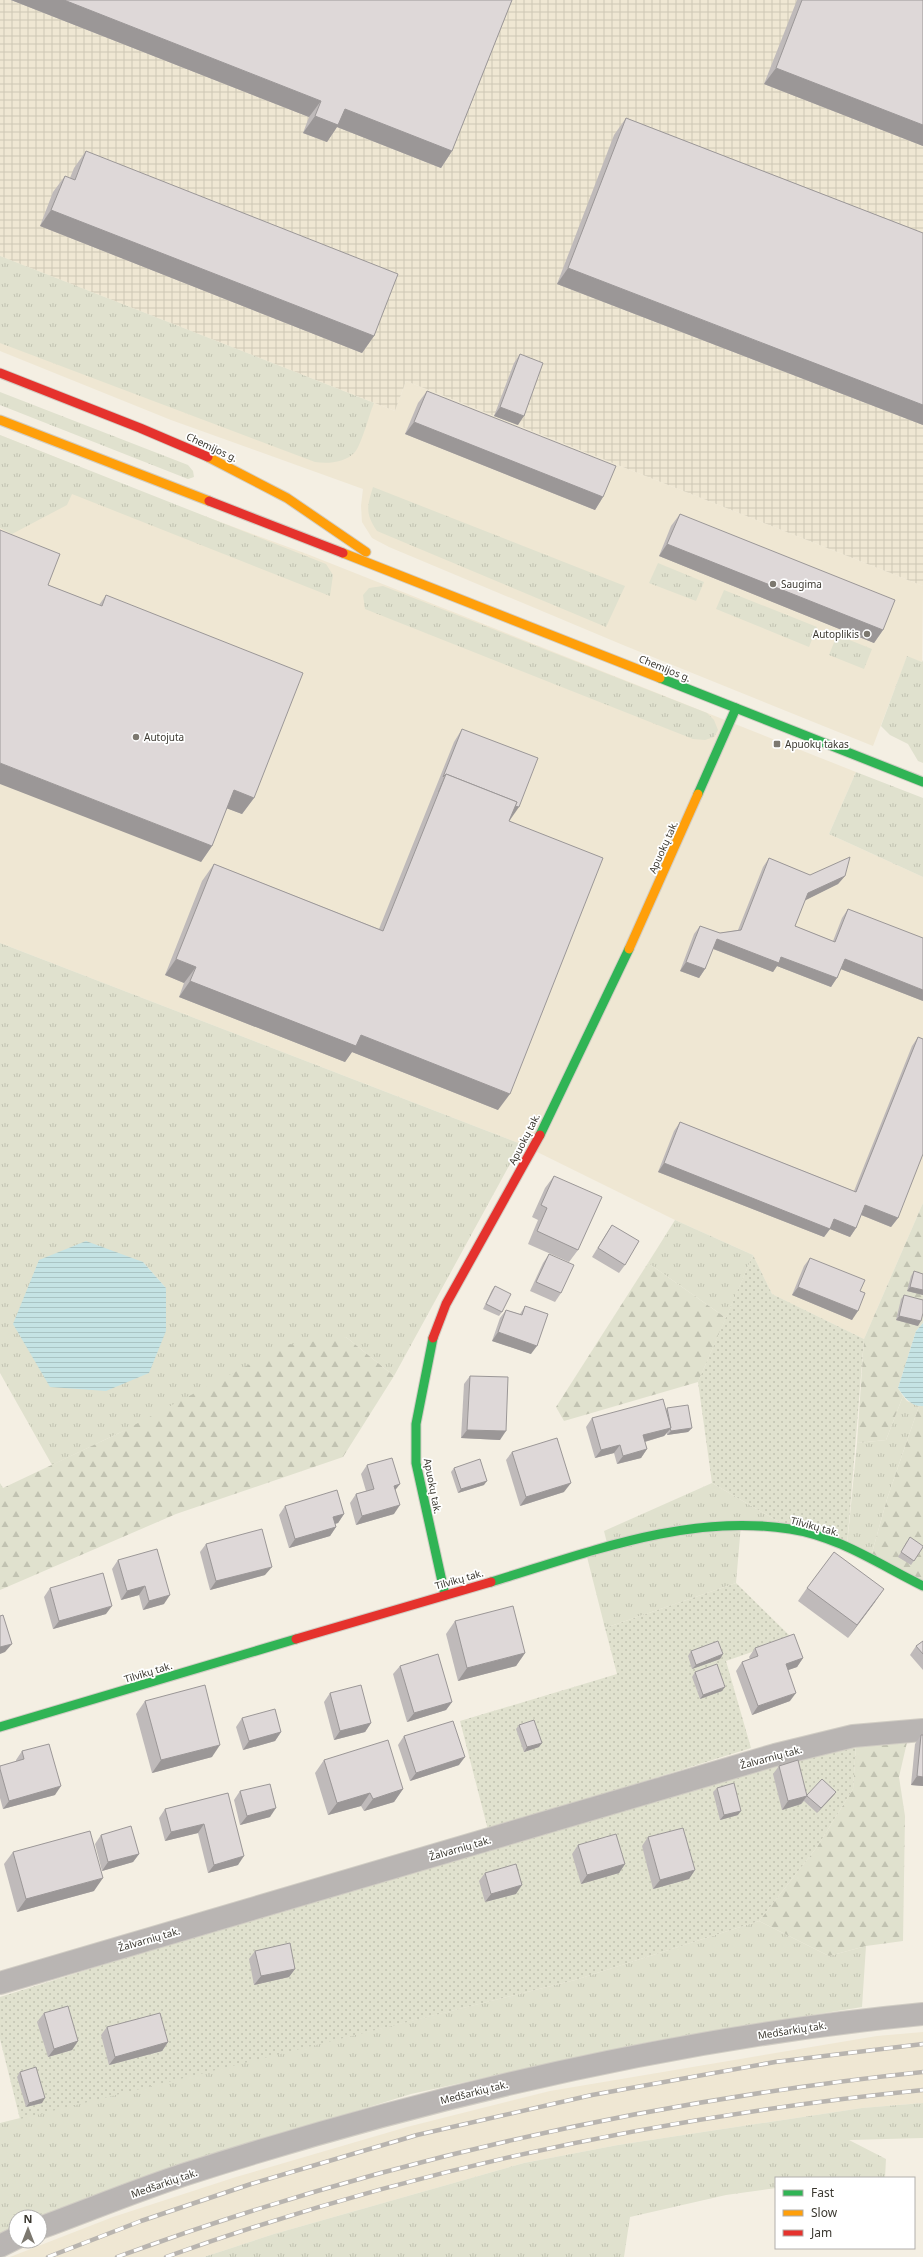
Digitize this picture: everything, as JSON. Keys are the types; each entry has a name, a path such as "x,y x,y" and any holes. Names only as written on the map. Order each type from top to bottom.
{"street":[{"name":"Chemijos g.","path":"0,373 147,430 212,458 277,492 398,574"},
{"name":"Chemijos g.","path":"0,420 398,574 923,782"},
{"name":"Apuokų tak.","path":"445,1595 416,1464 416,1424 431,1344 446,1304 530,1155 624,961 736,708"},
{"name":"Tilvikų tak.","path":"0,1727 608,1547 684,1529 741,1525 791,1529 847,1546 923,1586"},
{"name":"Žalvarnių tak.","path":"0,1983 775,1755 853,1736 923,1730"},
{"name":"Medšarkių tak.","path":"48,2225 184,2174 394,2112 538,2076 690,2047 808,2027 923,2014"}],"shaded area":[{"path":"0,0 923,0 923,586 406,381 395,411 0,256"},
{"path":"0,256 395,411 406,381 923,586 922,662 907,657 873,746 623,645 389,547 372,538 362,522 361,506 363,489 171,420 0,351"},
{"path":"0,435 169,503 307,554 856,772 829,834 923,877 923,1203 864,1339 772,1294 753,1255 675,1220 521,1144 0,943"},
{"path":"923,2032 923,2103 862,2108 618,2145 524,2163 274,2234 204,2257 10,2257 31,2249 48,2249 48,2242 113,2217 236,2177 407,2127 550,2091 877,2036"}],"green space":[{"path":"0,256 374,403 357,449 351,456 341,461 330,463 315,462 0,343"},
{"path":"0,392 188,465 193,471 194,477 188,479 0,405"},
{"path":"0,435 326,564 333,575 330,596 72,494 67,505 12,534 0,528"},
{"path":"373,487 625,586 606,627 377,531 370,519 368,510"},
{"path":"658,563 704,582 696,601 649,583"},
{"path":"383,586 707,713 714,720 718,730 714,737 705,740 693,739 365,609 363,595 369,588"},
{"path":"724,590 817,627 809,647 716,609"},
{"path":"837,635 872,649 864,669 829,655"},
{"path":"907,656 922,662 923,660 923,763 918,761 908,744 890,735 881,726"},
{"path":"856,772 923,798 923,877 829,834"},
{"path":"0,943 521,1144 394,1376 346,1337 119,1433 52,1465 0,1373","holes":["143,1262 166,1288 166,1331"]},
{"path":"923,1203 923,1323 916,1331 898,1388 903,1396 886,1440 857,1443 864,1339"},
{"path":"675,1220 753,1255 726,1318 648,1263"},
{"path":"753,1255 772,1294 864,1339 847,1546 791,1529 712,1483 698,1382"},
{"path":"648,1263 726,1318 698,1382 564,1421 556,1407"},
{"path":"346,1337 394,1376 343,1457 176,1514 0,1590 0,1483 3,1488 119,1433 286,1345"},
{"path":"903,1396 907,1401 919,1406 887,1499 870,1560 847,1546 857,1443 886,1440"},
{"path":"919,1406 923,1406 923,1586 870,1560 887,1499"},
{"path":"712,1483 791,1529 741,1525 736,1583 605,1628 586,1553 608,1547 604,1531"},
{"path":"736,1583 792,1638 726,1661 751,1748 488,1830 460,1721 617,1674 605,1628"},
{"path":"908,1738 899,1777 905,1816 903,1941 866,1946 829,1956 759,1921 817,1847 853,1789 856,1744"},
{"path":"856,1744 853,1789 817,1847 759,1921 575,1980 20,2119 0,2039 0,1997 775,1755"},
{"path":"759,1921 829,1956 866,1946 862,2007 653,2041 411,2094 144,2177 48,2214 48,2209 8,2209 8,2231 0,2234 0,2123 575,1980"},
{"path":"923,2103 923,2138 849,2140 886,2159 885,2177 775,2177 775,2188 726,2195 630,2217 624,2257 204,2257 274,2234 524,2163 618,2145 862,2108"}],"water":[{"path":"86,1241 143,1262 166,1288 166,1331 149,1373 106,1391 50,1387 13,1324 39,1260"},
{"path":"923,1323 923,1406 919,1406 911,1403 905,1398 898,1388 916,1331"}],"building":[{"path":"64,0 512,0 452,151 345,109 338,125 315,116 321,101"},
{"path":"802,0 923,0 923,125 776,68"},
{"path":"626,118 923,233 923,405 568,268"},
{"path":"86,151 398,274 374,336 51,210 65,176 75,180"},
{"path":"520,354 543,363 524,416 500,407"},
{"path":"427,391 616,466 603,497 414,422"},
{"path":"680,514 895,600 883,630 667,544"},
{"name":"Autojuta","path":"0,530 60,554 48,585 102,606 106,595 303,673 254,798 234,790 212,846 0,763"},
{"path":"462,729 538,758 519,807 515,806 517,802 446,774 443,777"},
{"path":"446,774 517,802 509,821 603,858 510,1094 361,1035 356,1046 190,981 196,967 176,959 214,864 383,931"},
{"path":"850,857 845,876 808,893 795,926 835,942 848,909 923,938 923,990 845,959 837,978 781,957 779,963 717,939 705,969 686,962 700,926 720,933 741,930 769,858 810,875"},
{"path":"918,1037 923,1039 923,1154 898,1218 865,1205 856,1228 834,1219 830,1229 664,1163 680,1122 856,1192"},
{"path":"554,1176 602,1197 578,1250 537,1231 547,1208 541,1205"},
{"path":"612,1225 639,1241 625,1265 598,1248"},
{"path":"549,1254 574,1265 561,1293 536,1282"},
{"path":"810,1258 865,1280 860,1291 865,1293 858,1311 798,1287"},
{"path":"914,1271 923,1274 923,1290 910,1287"},
{"path":"495,1286 511,1294 502,1312 486,1304"},
{"path":"904,1295 923,1300 923,1313 921,1321 899,1316"},
{"path":"525,1306 548,1314 537,1346 498,1332 506,1310 522,1315"},
{"path":"470,1376 508,1377 506,1431 467,1430"},
{"path":"663,1399 671,1428 643,1435 647,1449 623,1456 620,1445 601,1450 592,1418"},
{"path":"688,1405 692,1428 671,1431 667,1408"},
{"path":"557,1438 571,1483 526,1497 512,1452"},
{"path":"392,1458 400,1484 394,1486 400,1505 362,1516 356,1494 374,1489 367,1465"},
{"path":"480,1459 487,1481 461,1489 454,1468"},
{"path":"337,1490 344,1514 333,1517 336,1527 295,1539 285,1506"},
{"path":"262,1529 272,1567 216,1581 206,1544"},
{"path":"910,1537 923,1546 914,1561 901,1552"},
{"path":"157,1549 170,1595 149,1601 145,1586 127,1591 118,1560"},
{"path":"834,1552 884,1589 857,1625 807,1588"},
{"path":"103,1573 112,1606 59,1621 50,1588"},
{"path":"513,1606 525,1653 467,1668 455,1621"},
{"path":"3,1615 12,1644 0,1647 0,1616"},
{"path":"794,1634 803,1658 786,1664 796,1693 758,1706 742,1662 758,1656 755,1648"},
{"path":"718,1641 723,1654 696,1665 691,1651"},
{"path":"923,1641 923,1654 916,1646"},
{"path":"438,1654 452,1702 414,1713 400,1666"},
{"path":"717,1664 725,1687 703,1695 695,1672"},
{"path":"205,1685 220,1745 161,1760 145,1701"},
{"path":"361,1685 371,1723 340,1731 330,1693"},
{"path":"275,1709 281,1732 249,1741 242,1718"},
{"path":"534,1720 542,1743 527,1747 519,1725"},
{"path":"453,1721 465,1757 416,1773 404,1736"},
{"path":"921,1735 923,1735 923,1777 917,1776"},
{"path":"388,1740 403,1789 373,1799 370,1793 337,1803 324,1760"},
{"path":"49,1744 61,1786 9,1801 0,1766 24,1759 22,1751"},
{"path":"798,1760 807,1796 788,1801 779,1766"},
{"path":"822,1779 836,1792 821,1808 807,1795"},
{"path":"734,1783 741,1811 724,1815 717,1788"},
{"path":"270,1784 276,1808 247,1816 240,1791"},
{"path":"228,1793 244,1856 214,1865 204,1824 171,1832 165,1809"},
{"path":"131,1826 139,1854 108,1862 101,1835"},
{"path":"683,1828 695,1870 660,1880 648,1837"},
{"path":"90,1831 103,1878 26,1899 13,1852"},
{"path":"616,1834 625,1864 587,1875 578,1845"},
{"path":"516,1864 522,1885 491,1894 485,1873"},
{"path":"290,1943 295,1969 261,1976 255,1951"},
{"path":"68,2006 78,2041 54,2049 44,2013"},
{"path":"160,2013 168,2042 115,2057 107,2027"},
{"path":"36,2067 45,2098 29,2103 20,2072"}],"railway":[{"path":"48,2257 141,2221 251,2184 417,2135 592,2095 775,2062 923,2044"},
{"path":"117,2257 215,2223 314,2192 414,2164 514,2140 616,2118 718,2100 820,2084 923,2072"},
{"path":"166,2257 258,2226 351,2198 445,2173 539,2151 635,2131 730,2115 827,2101 923,2090"}],"traffic: fast":[{"path":"660,678 923,782"},
{"path":"698,794 736,708"},
{"path":"540,1135 629,949"},
{"path":"433,1338 416,1424 416,1463 445,1595"},
{"path":"491,1582 601,1548 638,1539 676,1531 714,1526 752,1525 790,1529 825,1538 858,1552 923,1586"},
{"path":"0,1727 296,1639"}],"traffic: slow":[{"path":"0,420 209,501"},
{"path":"208,457 287,498 366,552"},
{"path":"343,553 660,678"},
{"path":"629,949 698,794"}],"traffic: jam":[{"path":"0,373 140,428 208,457"},
{"path":"209,501 343,553"},
{"path":"433,1338 446,1304 540,1135"},
{"path":"296,1639 491,1582"}],"place":[{"name":"Saugima","path":"773,584"},
{"name":"Autoplikis","path":"867,634"},
{"name":"Autojuta","path":"136,737"},
{"name":"Apuokų takas","path":"777,744"}]}
